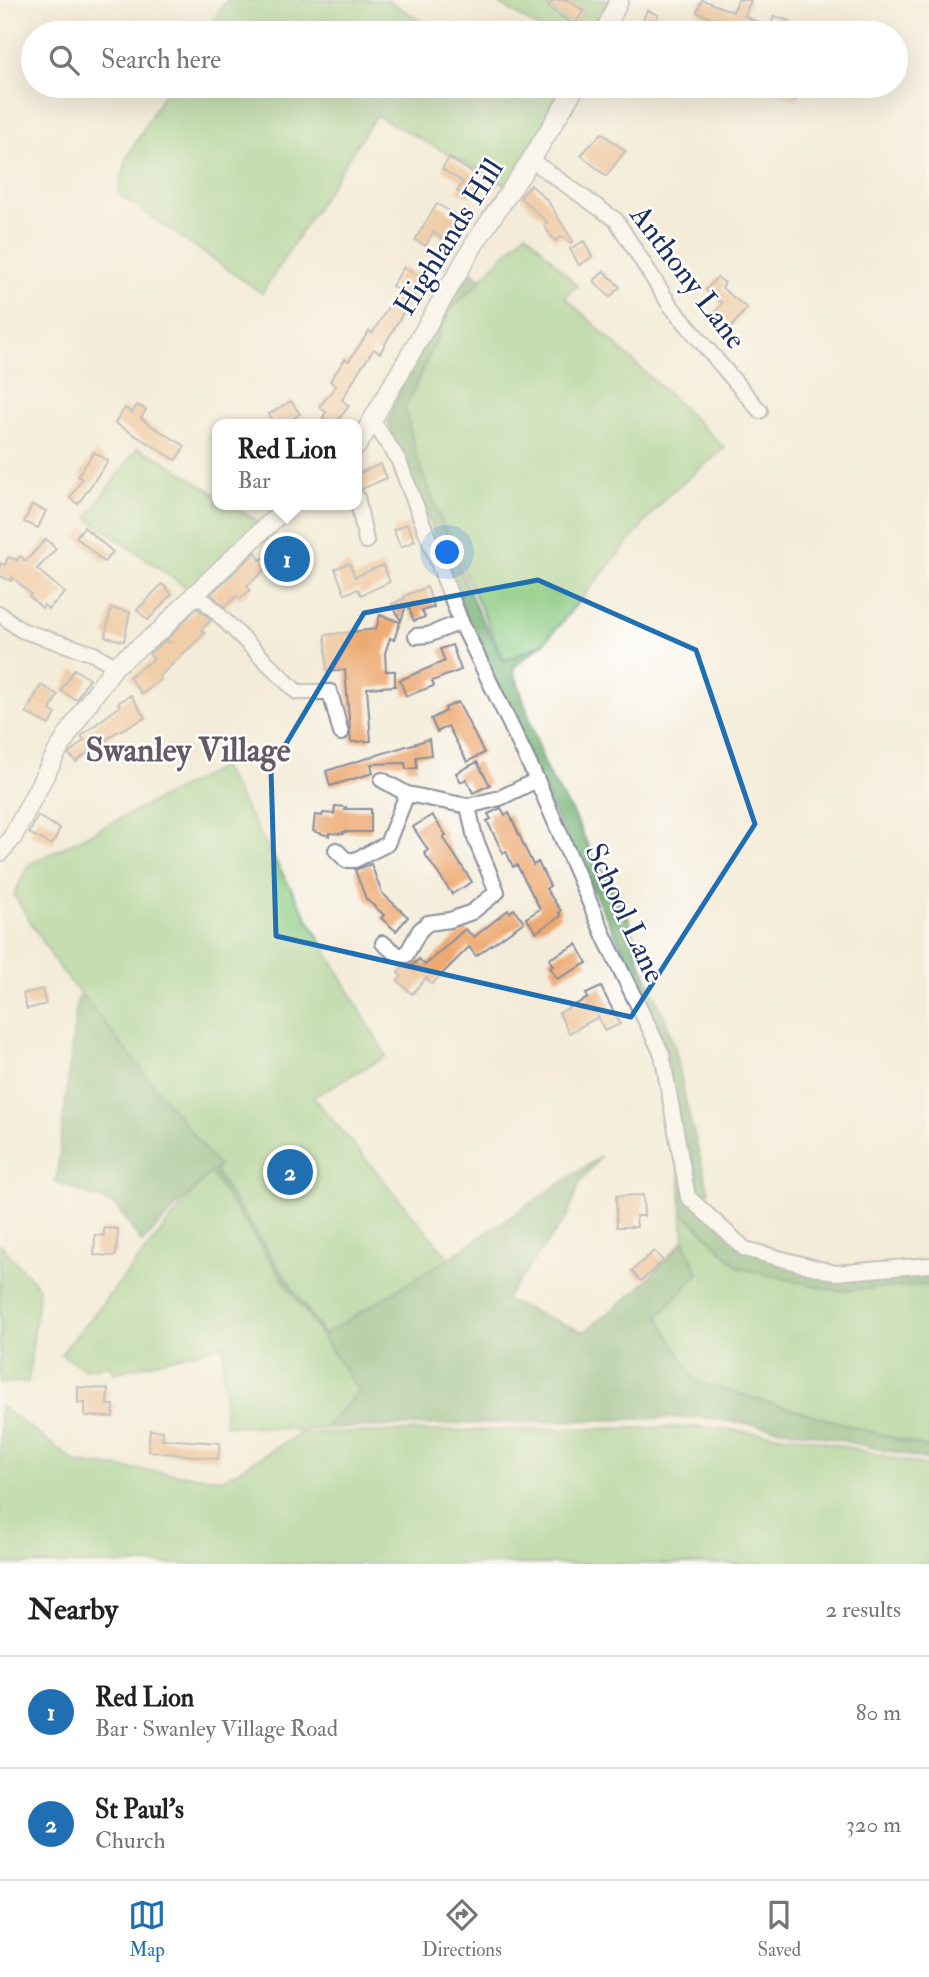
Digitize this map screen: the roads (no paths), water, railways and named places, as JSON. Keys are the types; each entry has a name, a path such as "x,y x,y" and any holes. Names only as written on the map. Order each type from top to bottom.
{"street":[{"path":"609,21 619,0"},
{"name":"Highlands Hill","path":"362,437 475,243 569,98"},
{"name":"Anthony Lane","path":"531,160 616,220 670,305 760,411"},
{"name":"School Lane","path":"372,420 398,459 461,622 537,780 605,939 663,1054 688,1197 746,1249 835,1273 929,1265"},
{"path":"0,852 12,838 64,741 115,666 161,630 284,510"},
{"path":"360,510 366,541"},
{"path":"193,596 206,602 297,692 330,692 341,733"},
{"path":"0,614 21,630 93,654 115,666"},
{"path":"416,636 429,635 461,622"},
{"path":"382,780 407,794 468,806 500,798 537,780"},
{"path":"335,850 346,860 355,860 387,844 407,794"},
{"path":"383,943 398,955 407,955 420,930 428,923 450,920 472,912 497,892 475,838 468,806"}],"place":[{"name":"Red Lion","path":"287,559"},
{"name":"St Paul's","path":"290,1172"}],"district":[{"name":"Swanley Village","path":"188,750"}]}
